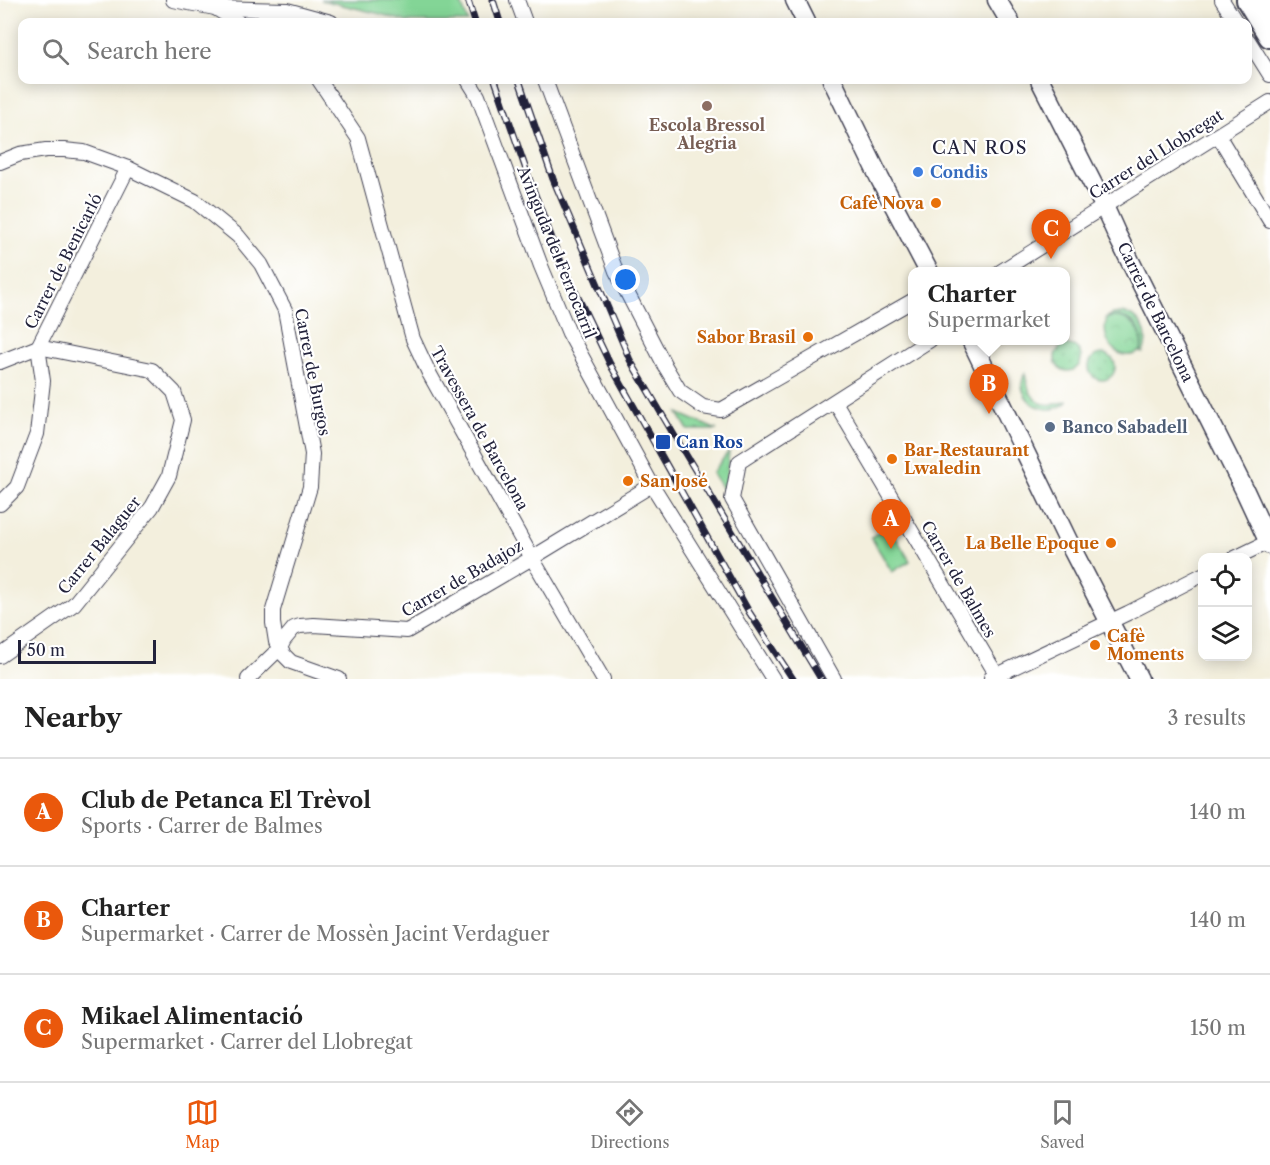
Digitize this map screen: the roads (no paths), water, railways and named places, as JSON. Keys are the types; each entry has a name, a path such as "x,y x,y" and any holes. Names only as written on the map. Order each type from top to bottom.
{"main road":[{"path":"1248,0 1270,36"},
{"path":"1267,0 1270,5"}],"street":[{"path":"173,0 215,8 287,10 316,18"},
{"path":"517,0 524,18"},
{"path":"795,0 804,18"},
{"path":"997,0 1008,18"},
{"path":"1222,0 1233,18"},
{"path":"215,8 231,18"},
{"path":"1252,46 1270,75"},
{"name":"Travessera de Barcelona","path":"322,84 358,138 413,339 429,373 532,558 603,679"},
{"name":"Avinguda del Ferrocarril","path":"470,84 478,96 541,266 569,333 652,485 773,679"},
{"path":"546,84 616,271 680,391 703,406 721,410 908,303"},
{"path":"834,84 926,267"},
{"name":"Carrer de Barcelona","path":"1042,84 1270,543"},
{"name":"Carrer del Llobregat","path":"1008,267 1270,102"},
{"path":"1218,135 1270,221"},
{"name":"Carrer de Burgos","path":"0,162 20,154 64,150 84,152 128,168 195,201 238,236 261,264 285,310 312,454 310,487 273,610 273,623 278,645"},
{"name":"Carrer de Benicarló","path":"0,504 17,487 38,434 43,381 38,347 128,168"},
{"path":"834,679 732,499 738,462 922,345"},
{"path":"973,345 1068,541 1139,679"},
{"path":"0,362 38,347"},
{"name":"Carrer Balaguer","path":"0,656 74,604 152,507 169,476 183,420 174,392 152,370 38,347"},
{"name":"Carrer de Balmes","path":"835,402 995,678"},
{"name":"Carrer de Badajoz","path":"278,645 294,628 300,626 406,631 652,485"},
{"path":"1247,553 1270,543"},
{"path":"995,678 1198,577"},
{"path":"248,679 278,645 291,662 339,679"}],"railway":[{"path":"468,0 474,18"},
{"path":"493,0 499,18"},
{"path":"496,84 561,262 610,364 749,612 793,679"},
{"path":"520,84 553,179 630,360 821,679"}],"place":[{"name":"Escola Bressol Alegria","path":"707,106"},
{"name":"Condis","path":"918,172"},
{"name":"Cafè Nova","path":"936,203"},
{"name":"Mikael Alimentació","path":"1051,259"},
{"name":"Sabor Brasil","path":"808,337"},
{"name":"Charter","path":"989,414"},
{"name":"Banco Sabadell","path":"1050,427"},
{"name":"Can Ros","path":"663,442"},
{"name":"Bar-Restaurant Lwaledin","path":"892,459"},
{"name":"San José","path":"628,481"},
{"name":"La Belle Epoque","path":"1111,543"},
{"name":"Club de Petanca El Trèvol","path":"891,549"},
{"name":"Cafè Moments","path":"1095,645"}],"district":[{"name":"CAN ROS","path":"980,148"}]}
